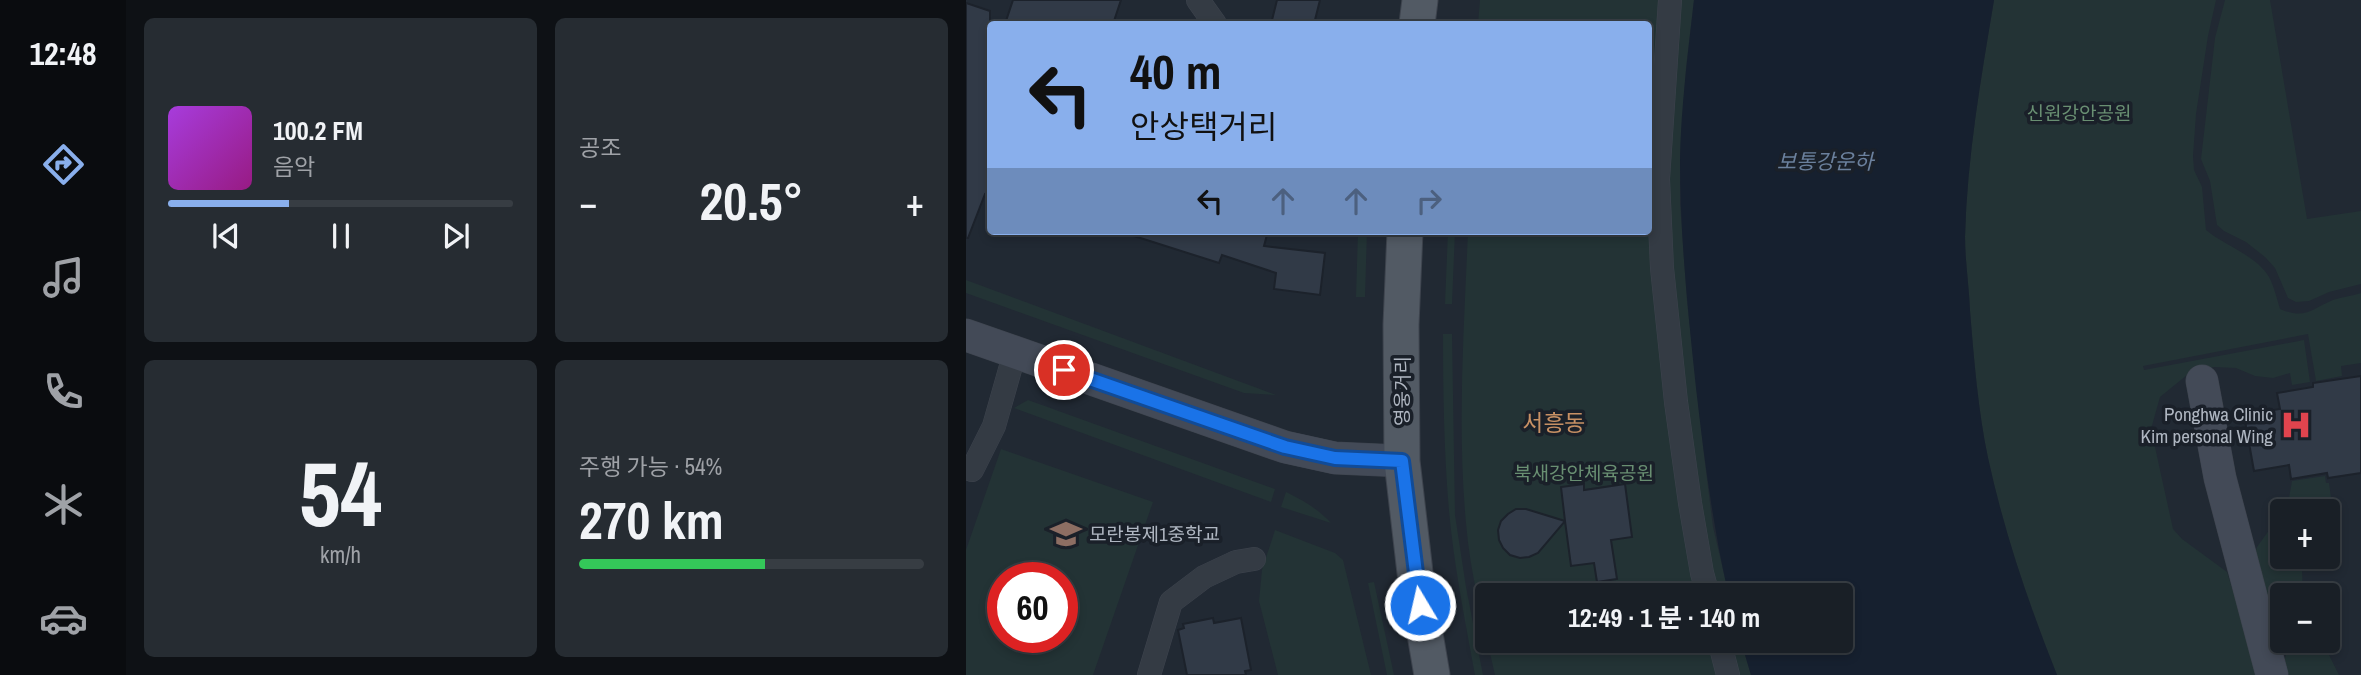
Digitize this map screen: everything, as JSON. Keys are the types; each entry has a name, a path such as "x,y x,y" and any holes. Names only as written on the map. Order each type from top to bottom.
{"main road":[{"path":"1418,21 1420,0"},
{"name":"영웅거리","path":"1405,235 1401,325 1402,461 1416,581 1432,675"},
{"path":"966,335 1285,447 1335,458 1402,461"},
{"path":"2202,381 2220,478 2272,675"}],"street":[{"path":"1198,0 1213,21"},
{"path":"1670,0 1658,179 1662,268 1676,402 1705,583"},
{"path":"972,470 993,426 1015,352"},
{"path":"1149,675 1171,602 1205,578 1236,562 1254,559"},
{"path":"1722,653 1728,675"}],"green space":[{"name":"북새강안체육공원","path":"1480,0 1694,0 1686,68 1680,203 1687,301 1704,455 1713,527 1726,583 1475,583 1466,523 1462,451 1468,235 1652,235 1652,21 1478,21"},
{"name":"신원강안공원","path":"1994,0 2216,0 2196,114 2193,156 2194,170 2202,187 2206,230 2263,269 2272,284 2280,309 2302,313 2333,300 2361,293 2361,363 2341,366 2342,376 2316,381 2308,334 2143,366 2144,370 2304,340 2310,382 2292,385 2290,373 2273,378 2255,376 2236,368 2214,367 2187,375 2160,397 2151,429 2173,529 2182,539 2227,572 2260,675 2057,675 2009,541 1994,486 1975,366 1966,255 1966,207 1975,118"},
{"path":"2225,0 2270,0 2307,219 2361,211 2361,284 2329,292 2309,301 2296,302 2288,298 2275,268 2265,257 2217,225 2210,181 2201,159 2215,38"},
{"path":"1358,235 1367,235 1365,297 1356,297"},
{"path":"1448,235 1455,235 1452,304 1445,304"},
{"path":"966,280 1276,395 1244,393 966,293"},
{"path":"1443,334 1452,334 1455,515 1475,634 1475,653 1479,653 1483,675 1475,675 1451,532"},
{"path":"1028,400 1275,489 1271,502 1014,408"},
{"path":"1001,449 1153,502 1093,675 966,675 966,550"},
{"path":"2325,476 2331,499 2288,499 2292,481"},
{"path":"1286,492 1310,506 1331,523 1281,507"},
{"path":"2270,529 2270,569 2302,569 2303,583 2270,583 2270,609 2254,557 2257,547"},
{"path":"1275,530 1335,553 1343,560 1371,675 1278,675 1259,601 1262,570"},
{"path":"1374,582 1394,675 1387,675 1368,583"},
{"name":"북새강안체육공원","path":"1490,653 1745,653 1751,675 1495,675"},
{"path":"2287,653 2328,653 2339,675 2283,675"}],"water":[{"name":"보통강운하","path":"1694,0 1994,0 1975,118 1966,207 1966,255 1975,366 1994,486 2027,595 2057,675 1751,675 1745,653 1853,653 1853,583 1726,583 1702,438 1690,331 1680,188 1685,80"}],"building":[{"path":"1013,0 1121,0 1114,21 1006,21"},
{"path":"1277,0 1320,0 1315,21 1272,21"},
{"path":"966,3 990,11 990,21 987,21 987,195 985,194 966,238"},
{"path":"1131,235 1267,235 1264,246 1325,253 1320,295 1274,289 1276,273 1222,255 1219,263"},
{"path":"2361,376 2361,473 2328,478 2327,473 2291,479 2289,465 2254,471 2244,415 2280,409 2277,393 2313,387 2313,383"},
{"path":"1584,484 1584,490 1625,484 1632,537 1611,540 1617,579 1597,582 1594,563 1571,566 1561,487"},
{"path":"1516,509 1526,509 1565,521 1538,553 1529,557 1510,555 1499,540 1501,521"},
{"path":"1213,618 1214,623 1241,618 1251,670 1245,671 1246,675 1187,675 1178,630 1184,628 1183,624"}],"place":[{"name":"Ponghwa Clinic Kim personal Wing","path":"2296,425"},
{"name":"모란봉제1중학교","path":"1066,534"}],"district":[{"name":"서흥동","path":"1554,423"}],"route":[{"path":"1064,370 1285,447 1335,458 1402,461 1420,605"}]}
